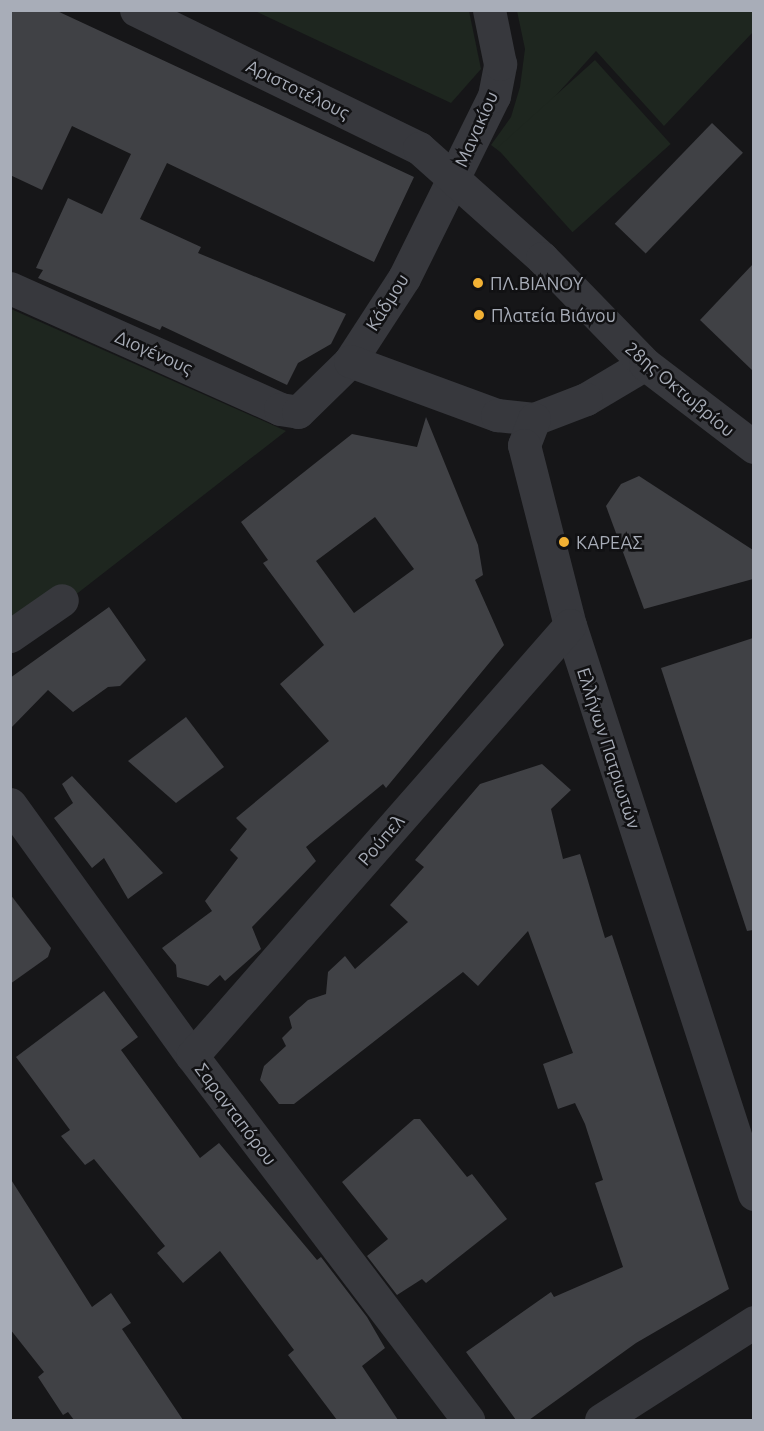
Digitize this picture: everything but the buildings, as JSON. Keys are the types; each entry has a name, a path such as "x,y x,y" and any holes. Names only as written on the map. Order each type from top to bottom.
{"street":[{"name":"Αριστοτέλους","path":"136,10 419,148 455,176"},
{"name":"Μανακίου","path":"455,176 494,96 500,64 489,10"},
{"name":"Κάδμου","path":"298,412 350,361 404,278 455,176"},
{"name":"28ης Οκτωβρίου","path":"455,176 645,364 753,447"},
{"name":"Διογένους","path":"10,288 280,409 298,412"},
{"path":"350,361 497,415 534,420 586,399 645,364"},
{"name":"Ελλήνων Πατριωτών","path":"534,420 524,445 570,625 753,1194"},
{"path":"10,636 62,600"},
{"name":"Ρούπελ","path":"192,1056 570,625"},
{"name":"Σαρανταπόρου","path":"10,804 192,1056 468,1420"},
{"path":"601,1420 753,1322"}],"shaded area":[{"path":"255,11 469,11 481,69 451,103"},
{"path":"517,11 753,11 753,32 664,126 596,51 503,154 491,145 511,117 520,87 525,49"},
{"path":"595,60 671,144 573,232 497,148"},
{"path":"11,309 286,431 11,645"}],"place":[{"name":"ΠΛ.ΒΙΑΝΟΥ","path":"478,283"},
{"name":"Πλατεία Βιάνου","path":"479,315"},
{"name":"ΚΑΡΕΑΣ","path":"564,542"}]}
